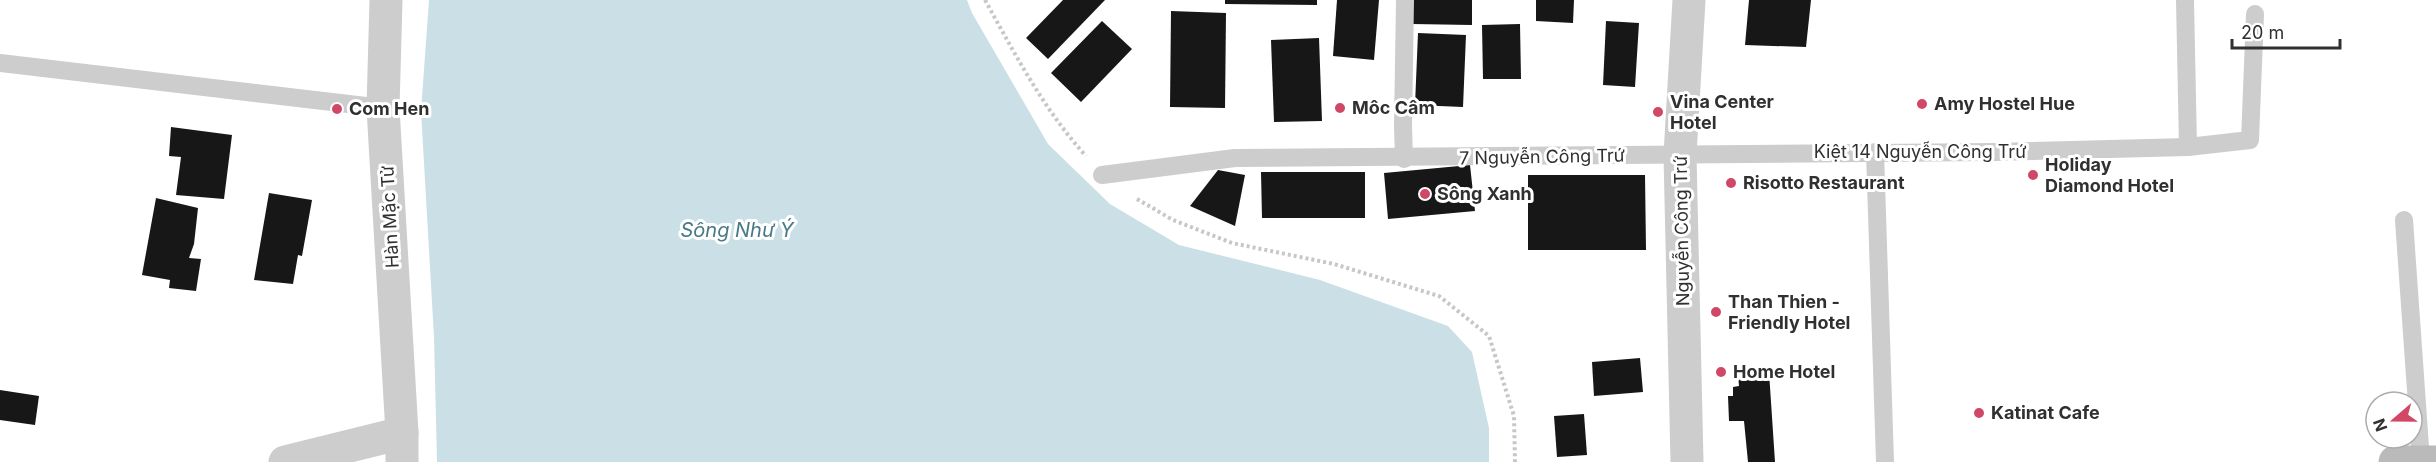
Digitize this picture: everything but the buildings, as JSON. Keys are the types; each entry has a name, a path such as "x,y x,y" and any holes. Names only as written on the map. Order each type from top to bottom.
{"street":[{"name":"Hàn Mặc Tử","path":"285,462 402,448 383,108 386,0"},
{"name":"Nguyễn Công Trứ","path":"1687,462 1680,155 1689,0"}],"lane":[{"path":"1404,159 1405,0"},
{"path":"2185,0 2188,147"},
{"name":"Kiệt 14 Nguyễn Công Trứ","path":"1680,155 1995,152 2188,147 2250,140 2254,14"},
{"path":"0,63 383,108"},
{"path":"1875,152 1884,462"},
{"name":"7 Nguyễn Công Trứ","path":"1102,175 1235,158 1404,159 1680,155"},
{"path":"2404,220 2417,462"}],"path":[{"path":"985,0 1018,60 1062,130 1102,175 1173,220 1232,243 1334,264 1439,296 1489,336 1514,416 1515,462"}],"water":[{"name":"Sông Như Ý","path":"429,0 967,0 972,13 1048,144 1110,204 1179,245 1320,280 1448,326 1472,352 1489,428 1489,462 437,462 434,337 421,111"}],"place":[{"name":"Amy Hostel Hue","path":"1922,104"},
{"name":"Môc Câm","path":"1340,108"},
{"name":"Com Hen","path":"337,109"},
{"name":"Vina Center Hotel","path":"1658,112"},
{"name":"Holiday Diamond Hotel","path":"2033,175"},
{"name":"Risotto Restaurant","path":"1731,183"},
{"name":"Sông Xanh","path":"1425,194"},
{"name":"Than Thien - Friendly Hotel","path":"1716,312"},
{"name":"Home Hotel","path":"1721,372"},
{"name":"Katinat Cafe","path":"1979,413"}]}
